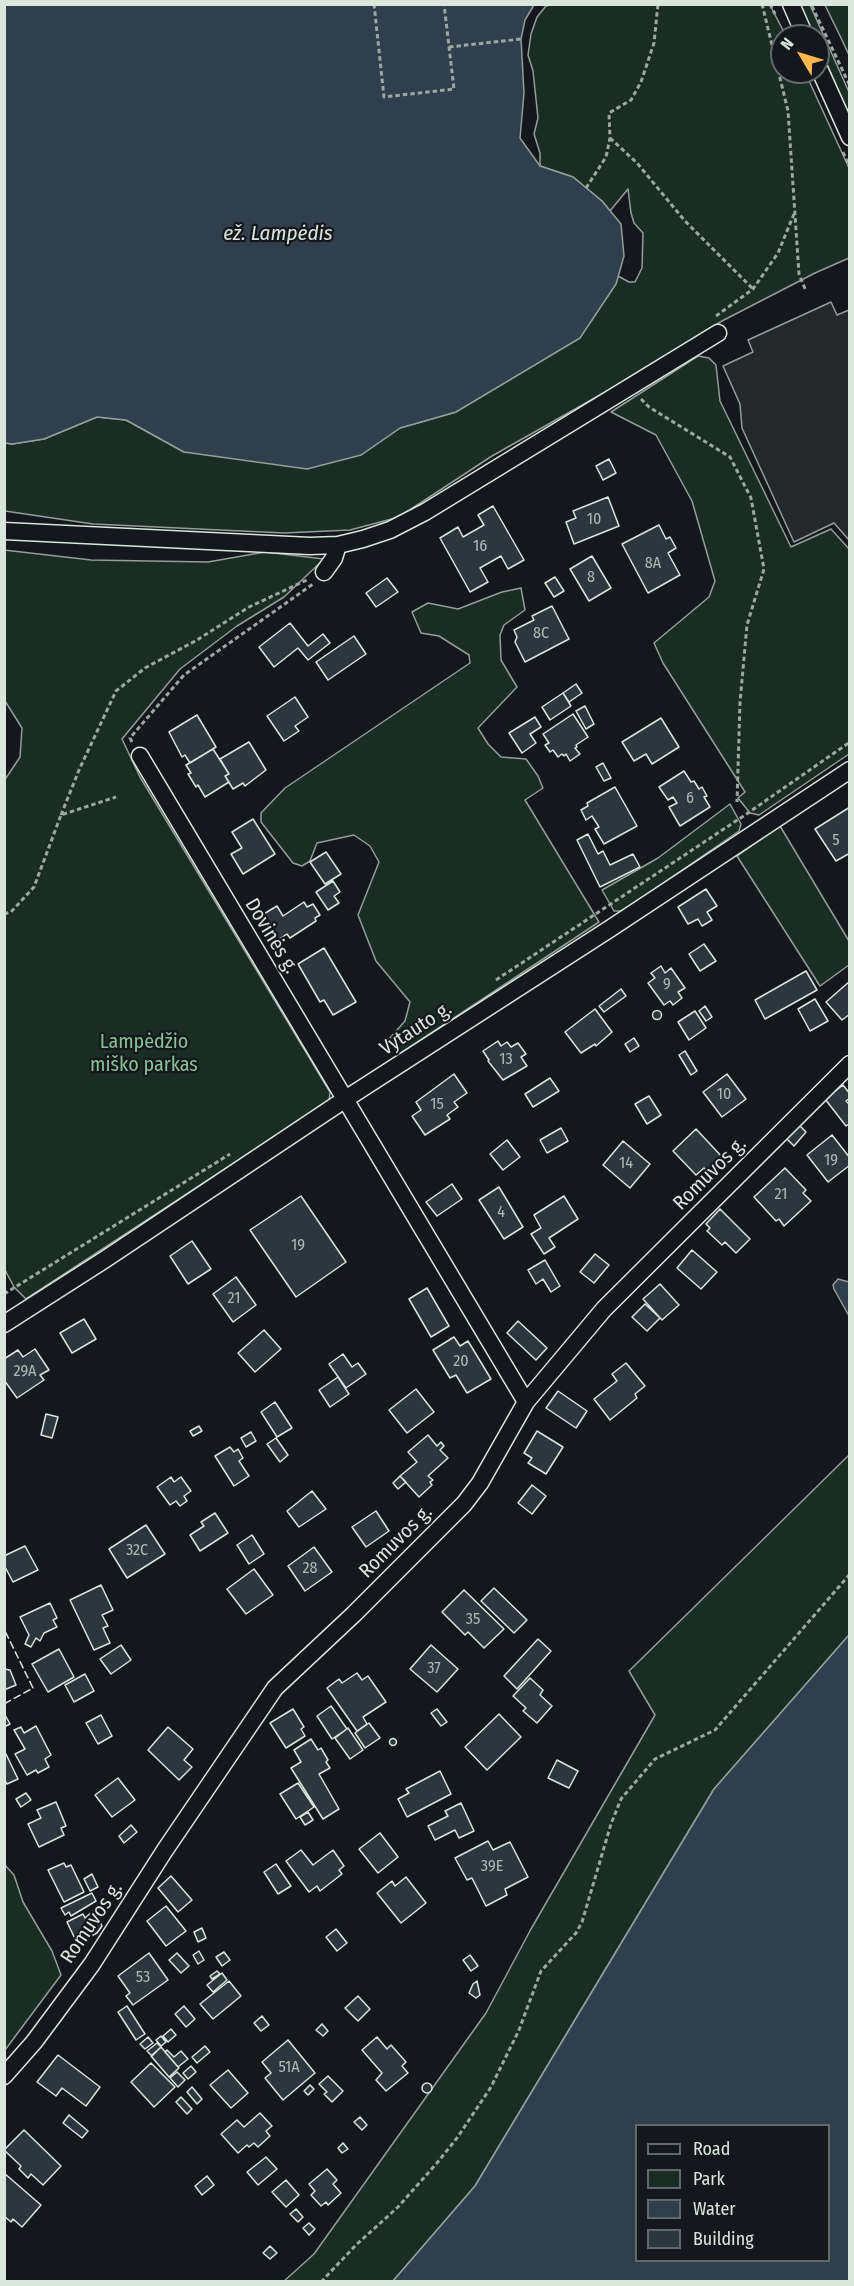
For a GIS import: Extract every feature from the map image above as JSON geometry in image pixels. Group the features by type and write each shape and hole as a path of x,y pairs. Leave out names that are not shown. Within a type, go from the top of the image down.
{"street":[{"path":"791,4 800,24"},
{"path":"826,84 849,137"},
{"path":"4,531 310,546 338,545 363,539 390,530 425,512 718,333"},
{"path":"324,572 334,558 338,545"},
{"name":"Dovinės g.","path":"140,756 526,1402"},
{"name":"Vytauto g.","path":"4,1324 849,770"},
{"name":"Romuvos g.","path":"4,2076 34,2042 92,1964 165,1850 275,1688 354,1614 464,1504 480,1483 526,1402 604,1309 849,1064"}],"path":[{"path":"374,4 384,97 453,89 444,4"},
{"path":"586,188 606,157 610,138 609,113 631,100 641,82 654,43 657,4"},
{"path":"762,4 788,111 799,274 806,291"},
{"path":"812,4 849,86"},
{"path":"449,47 521,39"},
{"path":"610,138 637,163 685,221 753,290"},
{"path":"716,316 753,290 778,253 795,212"},
{"path":"628,388 649,407 730,457 751,498 764,569 747,625 740,702 737,802"},
{"path":"140,756 129,738 184,675 309,588 324,572"},
{"path":"4,914 12,912 34,887 79,770 117,691 145,668 197,640 249,607 324,572"},
{"path":"492,982 745,815 849,742"},
{"path":"61,814 116,797"},
{"path":"4,1294 238,1149"},
{"path":"321,2282 356,2245 381,2224 437,2163 457,2138 491,2087 519,2030 540,1971 576,1933 582,1922 611,1824 621,1800 655,1759 715,1730 849,1574"}],"green space":[{"path":"770,5 780,24 770,24 770,84 810,84 849,168 849,258 722,321 607,391 492,456 399,517 350,530 284,533 93,524 5,511 4,443 44,439 97,417 126,420 184,452 361,455 400,428 456,412 616,284 618,276 629,282 635,282 642,268 643,233 634,223 628,189 610,211 602,201 573,177 540,166 540,153 534,134 538,118 533,71 528,55 531,34 537,17 546,6"},
{"path":"800,5 810,5 819,24 809,24"},
{"path":"825,5 849,5 849,55 842,40"},
{"path":"830,50 849,92 849,115 830,71"},
{"path":"698,356 709,358 716,365 720,401 791,547 831,529 849,549 849,754 759,815 750,813 738,798 745,792 663,663 654,643 709,597 715,581 692,501 656,435 611,412"},
{"name":"Lampėdžio miško parkas","path":"4,550 91,560 208,562 265,552 324,559 284,597 237,626 180,669 122,739 140,777 330,1092 329,1101 26,1299 14,1287 4,1268 4,781 20,757 22,728 5,701"},
{"path":"521,588 525,610 504,625 500,635 501,660 517,687 478,728 488,744 501,757 526,759 538,776 543,788 525,800 599,922 398,1055 389,1039 405,1021 410,1002 376,961 358,915 379,862 370,846 354,835 317,843 310,861 302,866 293,863 261,822 261,813 285,788 470,663 469,655 439,636 421,633 412,612 428,603 458,609 502,592"},
{"path":"730,804 741,824 739,831 623,911 614,911 602,890 658,858"},
{"path":"780,826 849,941 849,965 820,986 737,856"},
{"path":"849,1455 849,1635 714,1789 475,2186 393,2281 283,2282 314,2254 486,2013 531,1929 655,1715 629,1671"},
{"path":"4,1864 14,1875 23,1902 52,1951 61,1975 5,2050"}],"shaded area":[{"path":"831,302 837,315 849,310 849,540 834,523 794,542 742,428 740,404 723,366 753,352 748,340"}],"water":[{"name":"ež. Lampėdis","path":"4,5 534,5 525,20 521,39 524,93 520,138 540,166 573,177 602,201 621,224 624,256 616,284 580,338 456,412 400,428 361,455 307,469 184,452 126,420 97,417 44,439 5,443"},
{"path":"838,1279 849,1282 849,1316 834,1289 833,1285"},
{"path":"849,1635 849,2281 393,2281 475,2186 714,1789"}],"building":[{"path":"609,459 616,473 603,480 596,466"},
{"path":"608,497 619,526 574,544 566,522 576,518 573,511"},
{"path":"493,506 524,560 508,569 501,556 480,568 488,582 470,592 440,538 458,527 463,537 484,525 478,515"},
{"path":"659,525 666,539 670,537 676,548 668,553 680,575 648,593 622,544"},
{"path":"592,556 611,588 589,601 570,569"},
{"path":"555,577 564,591 554,597 545,583"},
{"path":"387,578 398,592 376,607 366,593"},
{"path":"552,606 569,639 525,662 515,642 517,637 514,630 534,620 532,616"},
{"path":"290,623 308,646 323,634 330,643 308,660 298,648 274,667 259,647"},
{"path":"354,636 366,654 328,680 316,662"},
{"path":"576,684 582,693 569,702 563,693"},
{"path":"563,693 571,706 550,720 542,707"},
{"path":"295,697 308,717 295,726 299,731 284,741 267,716"},
{"path":"585,706 594,724 586,729 576,711"},
{"path":"573,714 588,737 576,745 575,748 580,754 570,761 566,754 558,757 553,750 550,752 545,745 549,743 543,734"},
{"path":"197,715 216,747 190,763 185,755 182,757 169,732"},
{"path":"535,717 541,727 530,734 536,743 522,753 509,733"},
{"path":"661,718 679,747 652,764 646,754 634,761 622,742"},
{"path":"249,742 266,770 245,786 243,783 233,789 225,776 229,774 220,759"},
{"path":"213,749 229,774 225,776 229,782 205,797 188,774 191,773 186,765"},
{"path":"603,763 611,778 604,781 596,767"},
{"path":"684,771 691,782 694,781 699,789 702,787 707,796 704,797 710,807 680,826 669,807 677,803 673,797 668,800 659,787"},
{"path":"615,787 637,826 604,844 595,829 599,827 592,816 586,820 581,810 588,806 587,803"},
{"path":"850,807 850,853 836,861 815,829"},
{"path":"253,819 275,854 243,874 231,854 242,848 232,832"},
{"path":"588,834 598,854 603,851 610,865 633,854 640,867 600,887 577,840"},
{"path":"326,852 341,874 325,884 310,862"},
{"path":"333,881 340,892 334,896 339,903 328,910 316,892"},
{"path":"706,889 717,906 707,912 712,920 702,926 698,919 688,924 678,907"},
{"path":"304,902 307,907 313,904 320,915 315,918 316,921 290,938 287,934 278,940 262,915 277,906 283,916"},
{"path":"704,944 716,961 700,971 689,954"},
{"path":"324,948 356,1002 333,1015 324,1000 320,1002 298,964"},
{"path":"661,966 665,973 671,968 685,988 678,992 682,998 673,1005 670,1001 664,1005 648,983 655,978 651,973"},
{"path":"806,971 817,990 765,1019 755,1000"},
{"path":"850,981 850,1014 842,1020 826,1002"},
{"path":"621,989 626,996 604,1012 599,1006"},
{"path":"815,999 828,1021 810,1031 798,1009"},
{"path":"705,1006 712,1017 706,1021 699,1011"},
{"path":"595,1009 612,1032 596,1046 595,1044 581,1053 565,1032"},
{"path":"657,1011 661,1015 657,1019 653,1015"},
{"path":"695,1011 706,1028 689,1040 678,1022"},
{"path":"634,1038 639,1046 630,1052 625,1044"},
{"path":"498,1041 501,1046 507,1042 511,1047 518,1043 526,1054 521,1057 527,1066 503,1080 483,1051"},
{"path":"685,1051 697,1071 691,1075 679,1055"},
{"path":"454,1074 467,1093 454,1102 458,1107 447,1115 450,1119 425,1135 412,1116 421,1110 416,1102"},
{"path":"727,1074 746,1099 722,1117 703,1092"},
{"path":"550,1078 559,1091 533,1107 525,1094"},
{"path":"843,1085 850,1094 850,1098 846,1101 850,1105 850,1123 846,1126 825,1099"},
{"path":"649,1096 661,1115 647,1124 635,1104"},
{"path":"799,1125 806,1132 794,1146 786,1138"},
{"path":"561,1128 568,1141 547,1153 540,1140"},
{"path":"696,1129 724,1159 709,1173 704,1168 696,1175 673,1151"},
{"path":"832,1135 850,1158 850,1165 828,1182 807,1155"},
{"path":"507,1140 520,1157 503,1170 490,1154"},
{"path":"623,1141 650,1164 630,1188 603,1165"},
{"path":"785,1168 806,1190 803,1193 811,1201 784,1226 779,1219 776,1221 754,1197"},
{"path":"452,1184 462,1199 437,1216 426,1202"},
{"path":"499,1187 523,1227 504,1239 479,1200"},
{"path":"301,1196 346,1262 296,1297 250,1230"},
{"path":"564,1196 578,1219 549,1238 555,1247 544,1254 531,1234 541,1228 534,1215"},
{"path":"720,1209 750,1239 736,1253 725,1242 722,1245 707,1231 710,1228 706,1224"},
{"path":"192,1241 211,1269 188,1284 170,1256"},
{"path":"692,1250 717,1272 701,1289 677,1268"},
{"path":"595,1254 609,1265 594,1283 580,1272"},
{"path":"545,1260 560,1286 551,1292 543,1279 536,1284 528,1270"},
{"path":"236,1277 256,1305 233,1322 213,1294"},
{"path":"660,1284 679,1305 662,1320 643,1299"},
{"path":"427,1288 449,1326 431,1337 409,1299"},
{"path":"645,1304 660,1318 647,1331 632,1317"},
{"path":"84,1319 96,1339 72,1353 60,1333"},
{"path":"518,1321 547,1348 536,1360 507,1333"},
{"path":"264,1330 281,1349 255,1372 238,1353"},
{"path":"454,1337 460,1346 468,1341 491,1379 467,1393 456,1375 450,1378 433,1350"},
{"path":"35,1349 49,1370 40,1375 44,1380 17,1398 4,1380 4,1359 18,1350 23,1357"},
{"path":"343,1354 352,1367 358,1363 366,1374 346,1388 329,1364"},
{"path":"626,1363 645,1386 635,1394 637,1398 610,1420 594,1399 617,1381 612,1374"},
{"path":"338,1377 349,1394 330,1407 319,1390"},
{"path":"416,1389 434,1412 407,1433 389,1410"},
{"path":"558,1391 587,1411 576,1428 546,1408"},
{"path":"275,1402 292,1428 277,1437 261,1412"},
{"path":"46,1414 58,1417 52,1438 41,1435"},
{"path":"199,1426 202,1431 193,1436 190,1431"},
{"path":"537,1431 563,1447 546,1474 528,1463 532,1458 524,1453"},
{"path":"251,1432 256,1441 246,1447 241,1438"},
{"path":"428,1435 437,1446 441,1442 444,1446 440,1450 448,1458 428,1476 433,1480 430,1482 432,1485 419,1497 400,1476 417,1462 408,1452"},
{"path":"276,1438 288,1455 280,1462 267,1444"},
{"path":"230,1447 234,1452 238,1449 243,1458 239,1461 249,1476 234,1486 215,1456"},
{"path":"400,1476 406,1482 398,1489 393,1483"},
{"path":"171,1477 174,1482 181,1477 191,1491 184,1496 187,1501 180,1506 176,1501 170,1505 157,1487"},
{"path":"532,1485 546,1496 532,1514 518,1503"},
{"path":"312,1491 326,1509 299,1527 287,1511"},
{"path":"376,1511 389,1531 366,1547 352,1527"},
{"path":"215,1513 228,1533 200,1551 190,1535 204,1526 201,1522"},
{"path":"146,1525 165,1554 127,1578 109,1549"},
{"path":"252,1535 264,1554 249,1564 237,1545"},
{"path":"25,1546 38,1570 13,1582 4,1565 4,1556"},
{"path":"314,1547 332,1572 305,1591 288,1566"},
{"path":"254,1569 273,1595 246,1614 227,1589"},
{"path":"101,1585 113,1610 102,1615 108,1626 103,1628 110,1643 94,1650 70,1600"},
{"path":"494,1588 527,1620 514,1633 481,1601"},
{"path":"464,1590 504,1629 484,1648 468,1632 465,1635 442,1612"},
{"path":"50,1603 57,1618 53,1620 57,1627 44,1633 40,1641 36,1638 31,1647 25,1644 29,1635 20,1617"},
{"path":"538,1639 551,1651 517,1689 504,1676"},
{"path":"121,1645 131,1660 111,1674 100,1659"},
{"path":"431,1645 458,1669 437,1692 410,1669"},
{"path":"59,1649 74,1677 48,1692 32,1664"},
{"path":"4,1669 10,1670 16,1685 4,1690"},
{"path":"357,1673 362,1680 368,1676 386,1702 363,1717 367,1724 357,1731 327,1688 339,1679 342,1683"},
{"path":"85,1674 94,1691 74,1702 65,1685"},
{"path":"530,1678 543,1690 540,1695 552,1706 537,1723 523,1711 526,1708 513,1696"},
{"path":"331,1706 347,1729 332,1739 317,1716"},
{"path":"293,1709 304,1727 301,1729 305,1736 286,1748 270,1723"},
{"path":"437,1709 447,1722 441,1726 431,1713"},
{"path":"499,1714 521,1737 487,1770 465,1747"},
{"path":"101,1715 112,1736 98,1744 86,1723"},
{"path":"4,1716 10,1724 4,1727"},
{"path":"369,1723 380,1738 365,1748 355,1733"},
{"path":"36,1726 51,1755 45,1759 49,1767 38,1773 36,1770 27,1775 15,1754 25,1749 14,1730 21,1727 24,1733"},
{"path":"168,1727 193,1749 184,1760 192,1767 179,1780 148,1750"},
{"path":"348,1728 363,1750 350,1759 335,1738"},
{"path":"393,1738 397,1742 393,1746 389,1742"},
{"path":"311,1739 318,1750 321,1748 328,1760 326,1762 330,1768 319,1774 339,1809 323,1819 291,1768 301,1762 294,1750"},
{"path":"4,1750 18,1779 7,1784 4,1779"},
{"path":"557,1760 578,1771 569,1788 548,1778"},
{"path":"440,1771 451,1794 407,1817 398,1799 409,1793 406,1789"},
{"path":"118,1778 135,1800 112,1817 95,1795"},
{"path":"298,1783 314,1807 296,1819 280,1794"},
{"path":"26,1793 31,1800 21,1807 16,1799"},
{"path":"56,1802 66,1826 61,1828 64,1835 39,1847 28,1824 41,1818 37,1810"},
{"path":"461,1803 474,1831 459,1838 455,1830 435,1840 428,1826 448,1816 445,1811"},
{"path":"308,1812 313,1820 305,1825 300,1817"},
{"path":"131,1825 137,1832 124,1843 119,1836"},
{"path":"380,1833 398,1857 378,1873 359,1849"},
{"path":"488,1841 493,1850 510,1842 528,1877 505,1889 507,1895 486,1906 472,1878 467,1880 455,1858"},
{"path":"301,1850 313,1865 333,1850 344,1866 339,1870 342,1874 320,1891 317,1886 309,1892 286,1861"},
{"path":"64,1863 66,1867 71,1865 84,1892 64,1902 48,1870"},
{"path":"276,1864 291,1886 278,1894 264,1872"},
{"path":"92,1874 98,1887 90,1891 84,1879"},
{"path":"171,1876 192,1900 178,1912 158,1888"},
{"path":"406,1877 426,1903 401,1923 377,1893 392,1881 395,1886"},
{"path":"92,1893 96,1901 71,1916 69,1912 65,1915 61,1908"},
{"path":"166,1906 186,1931 166,1946 147,1921"},
{"path":"94,1910 102,1926 97,1933 77,1943 67,1922 83,1914 85,1918"},
{"path":"202,1928 206,1938 198,1942 194,1932"},
{"path":"336,1929 347,1943 337,1951 326,1937"},
{"path":"199,1951 204,1960 198,1964 193,1955"},
{"path":"224,1952 230,1960 222,1966 216,1957"},
{"path":"149,1953 168,1980 133,2005 126,1996 130,1993 118,1976"},
{"path":"177,1953 189,1966 181,1973 169,1960"},
{"path":"470,1955 478,1966 471,1971 463,1960"},
{"path":"217,1971 220,1974 212,1979 210,1976"},
{"path":"222,1973 227,1980 213,1992 207,1985"},
{"path":"229,1981 241,1996 213,2019 200,2004"},
{"path":"477,1981 480,1995 476,1998 469,1993"},
{"path":"358,1996 370,2009 358,2021 345,2008"},
{"path":"127,2006 145,2034 136,2040 118,2012"},
{"path":"184,2006 195,2019 186,2027 175,2014"},
{"path":"262,2016 269,2025 261,2031 254,2023"},
{"path":"322,2024 328,2031 323,2036 316,2030"},
{"path":"171,2029 176,2035 168,2042 163,2036"},
{"path":"161,2036 166,2042 161,2046 156,2040"},
{"path":"148,2037 153,2043 145,2049 140,2044"},
{"path":"377,2037 387,2049 391,2045 406,2062 402,2066 408,2073 386,2091 376,2080 382,2073 362,2050"},
{"path":"288,2040 315,2073 283,2100 265,2078 271,2073 262,2062"},
{"path":"157,2043 161,2047 152,2056 147,2051"},
{"path":"205,2046 210,2052 197,2063 192,2057"},
{"path":"161,2047 179,2068 169,2077 151,2056"},
{"path":"167,2050 174,2057 181,2051 188,2059 178,2067 165,2052"},
{"path":"58,2055 100,2087 86,2106 62,2088 56,2096 37,2082"},
{"path":"151,2063 175,2087 154,2107 131,2082"},
{"path":"191,2066 196,2072 188,2079 183,2073"},
{"path":"228,2070 248,2093 231,2108 210,2085"},
{"path":"177,2072 185,2080 178,2087 170,2078"},
{"path":"328,2076 343,2091 332,2102 324,2094 327,2092 319,2084"},
{"path":"427,2083 432,2088 427,2093 422,2088"},
{"path":"310,2085 314,2089 308,2095 304,2091"},
{"path":"192,2087 202,2099 197,2104 187,2092"},
{"path":"181,2097 192,2109 187,2114 176,2102"},
{"path":"260,2113 272,2126 266,2131 270,2136 258,2147 254,2143 249,2147 247,2145 238,2153 221,2134 237,2120 244,2127"},
{"path":"69,2115 88,2131 82,2138 63,2123"},
{"path":"360,2117 367,2125 362,2130 354,2122"},
{"path":"24,2130 61,2166 43,2185 31,2174 28,2178 19,2169 21,2166 4,2150"},
{"path":"343,2143 348,2149 342,2153 338,2148"},
{"path":"266,2157 277,2169 258,2185 247,2172"},
{"path":"327,2169 337,2180 333,2184 341,2193 328,2205 326,2202 321,2206 311,2195 315,2191 309,2184"},
{"path":"4,2173 41,2205 22,2227 13,2219 11,2222 4,2216"},
{"path":"207,2176 214,2185 202,2195 195,2186"},
{"path":"286,2180 299,2195 286,2207 272,2192"},
{"path":"296,2209 303,2217 298,2222 290,2214"},
{"path":"309,2223 315,2229 309,2235 303,2228"},
{"path":"270,2246 277,2253 270,2259 263,2253"}],"fence":[{"path":"4,1704 33,1688 5,1631"}]}
